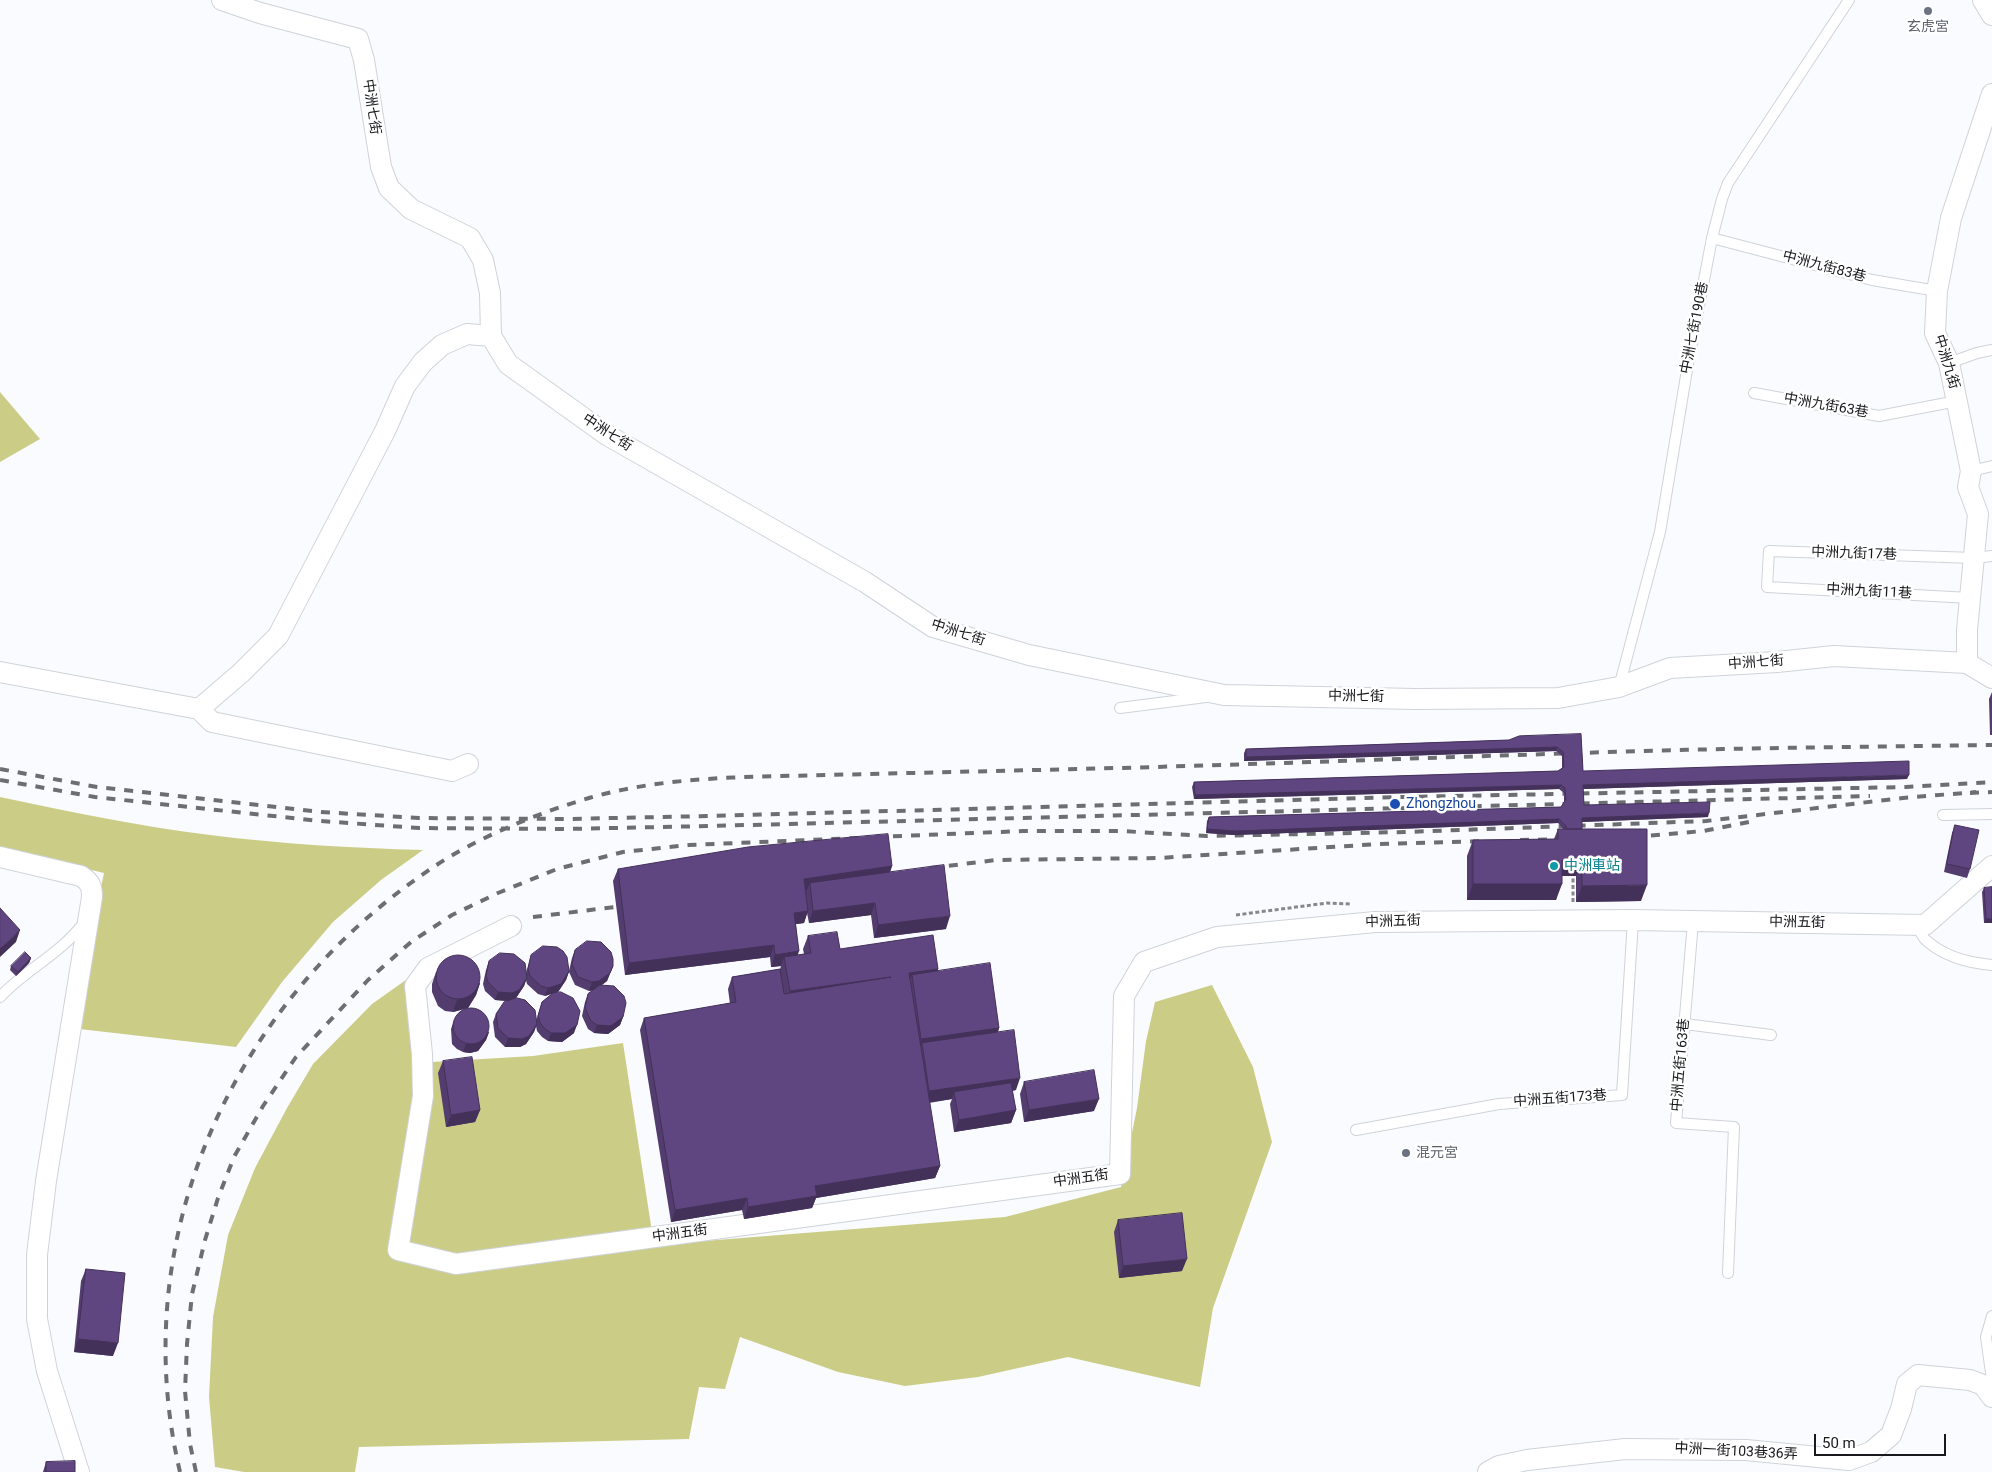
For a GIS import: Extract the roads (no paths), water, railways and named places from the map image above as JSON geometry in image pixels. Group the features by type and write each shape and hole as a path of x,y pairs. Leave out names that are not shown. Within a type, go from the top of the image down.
{"street":[{"name":"中洲七街","path":"222,0 260,13 358,40 364,60 381,167 389,188 411,209 470,238 483,260 490,293 491,336 508,364 607,435 728,506 865,582 933,627 1029,655 1224,694 1415,698 1558,698 1619,687 1670,668 1777,662 1834,656 1967,663 1992,678"},
{"path":"1983,0 1992,15"},
{"name":"中洲九街","path":"1967,663 1970,598 1983,557 1978,514 1968,487 1971,471 1957,401 1949,363 1936,333 1937,291 1951,218 1992,94"},
{"path":"199,709 241,673 278,636 385,431 405,386 423,362 442,345 467,334 491,336"},
{"path":"0,672 199,709 212,722 452,771 468,764"},
{"path":"0,857 81,876 88,880 92,887 92,897 46,1180 37,1255 37,1319 45,1362 79,1472"},
{"name":"中洲五街","path":"511,926 428,968 416,986 422,1054 423,1096 398,1250 456,1264 1120,1174 1124,996 1144,962 1217,937 1376,922 1633,920 1925,925 1992,866"},
{"name":"中洲一街103巷36弄","path":"1488,1472 1500,1466 1527,1460 1625,1448 1746,1450 1849,1460 1871,1452 1891,1435 1901,1410 1907,1384 1918,1375 1970,1380 1982,1385 1992,1397"}],"lane":[{"name":"中洲七街190巷","path":"1619,687 1660,532 1688,364 1712,238 1722,199 1728,183 1849,0"},
{"name":"中洲九街83巷","path":"1712,238 1872,280 1937,291"},
{"path":"1949,363 1992,350"},
{"name":"中洲九街63巷","path":"1754,393 1880,416 1957,401"},
{"path":"1971,471 1992,466"},
{"name":"中洲九街17巷","path":"1767,587 1769,551 1983,557"},
{"name":"中洲九街11巷","path":"1767,587 1970,598"},
{"path":"1120,708 1224,694"},
{"path":"1943,815 1992,814"},
{"path":"0,997 7,989 58,951 75,935 88,918"},
{"name":"中洲五街173巷","path":"1356,1130 1499,1104 1622,1094 1633,920"},
{"name":"中洲五街163巷","path":"1693,922 1676,1123 1734,1127 1728,1273"},
{"path":"1917,925 1925,941 1950,955 1972,964 1992,965"},
{"path":"1685,1024 1771,1035"},
{"path":"1992,1316 1986,1337 1992,1380"}],"railway":[{"path":"180,1472 167,1384 168,1297 183,1212 211,1131 251,1055 302,985 362,922 432,868 449,857 508,827 569,804 618,791 647,785 737,777 1141,767 1684,750 1992,745"},
{"path":"0,769 97,787 321,812 419,818 567,819 1405,797 1906,787 1992,782"},
{"path":"0,780 95,797 320,821 419,828 565,829 710,826 1870,796"},
{"path":"875,837 1023,831 1121,831 1206,836 1406,832 1706,821 1903,798 1976,792"},
{"path":"1970,793 1992,792"},
{"path":"1633,837 1703,831 1749,822"},
{"path":"196,1472 190,1444 185,1391 187,1344 192,1294 205,1240 218,1198 234,1157 263,1106 296,1057 368,980 411,942 452,915 498,893 557,869 623,852 689,845 858,838"},
{"path":"1520,840 1568,839"},
{"path":"931,868 996,860 1159,858 1379,844 1485,841"},
{"path":"533,917 631,905"}],"place":[{"name":"玄虎宮","path":"1928,11"},
{"name":"Zhongzhou","path":"1395,804"},
{"name":"中洲車站","path":"1554,866"},
{"name":"混元宮","path":"1406,1153"}]}
